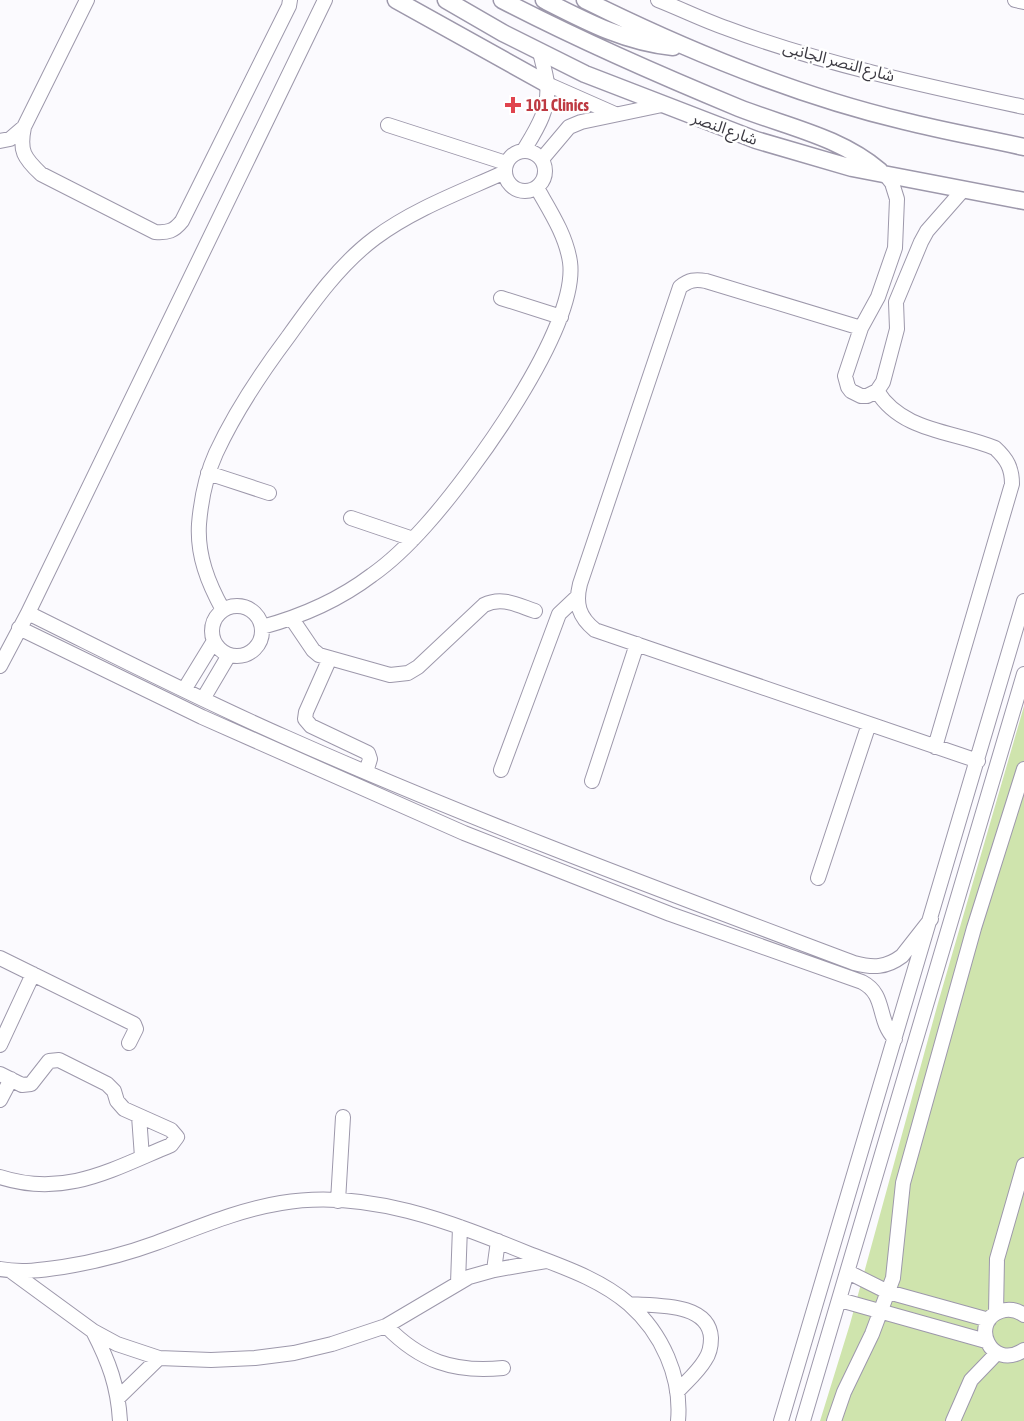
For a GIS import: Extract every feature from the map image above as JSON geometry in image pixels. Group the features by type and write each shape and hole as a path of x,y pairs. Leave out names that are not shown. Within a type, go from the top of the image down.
{"main road":[{"path":"396,0 547,84"},
{"name":"شارع النصر","path":"446,0 585,74 662,105 788,150 885,174 1024,201"},
{"path":"502,0 679,83 843,146 885,174"},
{"path":"544,0 586,23 624,38 656,45 689,48"},
{"path":"585,0 689,48 795,88 903,121 1024,147"}],"street":[{"path":"87,0 24,127 21,144 27,162 41,174 155,232 166,233 176,229 182,221 290,0"},
{"path":"0,666 325,0"},
{"name":"شارع النصر الجانبى","path":"658,0 726,28 789,49 960,93 1024,106"},
{"path":"1015,0 1024,2"},
{"path":"524,150 542,118 547,100 547,84 540,52"},
{"path":"547,84 615,114"},
{"path":"542,159 569,127 581,122 662,105"},
{"path":"388,125 506,167"},
{"path":"0,141 10,139 24,127"},
{"path":"223,610 204,569 200,548 200,517 208,474 226,432 275,355 301,318 351,259 374,239 400,222 506,167 516,152 524,150 534,152 542,159 546,169 544,180 537,188 527,191 516,189 508,182 506,167"},
{"path":"885,174 892,183 897,199 896,241 894,254 876,303 861,328 846,371 845,382 851,391 861,396 877,391 883,382 897,329 896,302 918,248 927,231 963,190"},
{"path":"262,627 292,619 348,592 374,574 413,538 447,500 492,438 535,370 551,342 561,317 570,279 570,262 555,221 537,188"},
{"path":"896,241 918,248"},
{"path":"861,328 706,281 697,279 687,281 680,287 577,597 578,610 585,622 595,630 978,761"},
{"path":"501,298 561,317"},
{"path":"876,303 895,310"},
{"path":"877,391 892,411 908,421 995,448 1009,464 1012,474 1012,484 935,747"},
{"path":"208,474 269,493"},
{"path":"351,518 413,538"},
{"path":"501,770 559,614 577,597"},
{"path":"292,619 313,650 319,655 390,675 400,675 418,666 484,605 501,599 535,611"},
{"path":"781,1421 1024,601"},
{"path":"235,606 248,608 257,616 262,627 260,642 251,653 244,656 222,652 214,641 212,627 218,614 235,606"},
{"path":"27,613 203,699 368,773 577,859 871,968 889,964 902,956 931,919"},
{"path":"20,628 201,717 464,833 659,909 862,982 872,988 878,998 884,1023 895,1039"},
{"path":"184,690 214,641"},
{"path":"592,781 637,644"},
{"path":"203,699 229,655"},
{"path":"330,658 305,719 311,726 368,753 370,759 365,789"},
{"path":"803,1421 1024,674"},
{"path":"819,878 869,724"},
{"path":"834,1421 844,1392 864,1353 888,1292 896,1263 898,1216 903,1183 974,928 1024,769"},
{"path":"0,958 134,1024 136,1029 129,1043"},
{"path":"0,1045 33,974"},
{"path":"0,1100 6,1077 22,1084 31,1084 35,1082 49,1061 58,1060 107,1084 114,1091 119,1105 171,1130 177,1137 174,1144 96,1177 59,1185 21,1182 0,1177"},
{"path":"139,1116 142,1157"},
{"path":"339,1201 343,1117"},
{"path":"1024,1165 997,1259 992,1316 986,1326 986,1341 997,1353 1011,1356 1024,1350"},
{"path":"6,1270 54,1268 118,1255 225,1218 281,1203 319,1199 369,1202 460,1227 587,1277 609,1289 629,1304 659,1340 672,1369 677,1392 678,1421"},
{"path":"458,1283 460,1227"},
{"path":"494,1270 498,1241"},
{"path":"6,1270 93,1331 117,1344 159,1358 211,1360 294,1353 332,1344 386,1326 458,1283 494,1270 547,1261"},
{"path":"848,1272 888,1292 992,1316 1011,1309 1024,1315"},
{"path":"840,1300 986,1341"},
{"path":"629,1304 691,1310 703,1319 710,1332 711,1347 705,1360 677,1392"},
{"path":"386,1326 410,1347 438,1362 459,1368 481,1370 503,1368"},
{"path":"93,1331 105,1355 119,1397 120,1421"},
{"path":"953,1421 971,1380 997,1353"},
{"path":"119,1397 159,1358"}],"green space":[{"path":"1024,706 1024,1421 820,1421 850,1324 938,1003"}],"place":[{"name":"101 Clinics","path":"513,105"}]}
